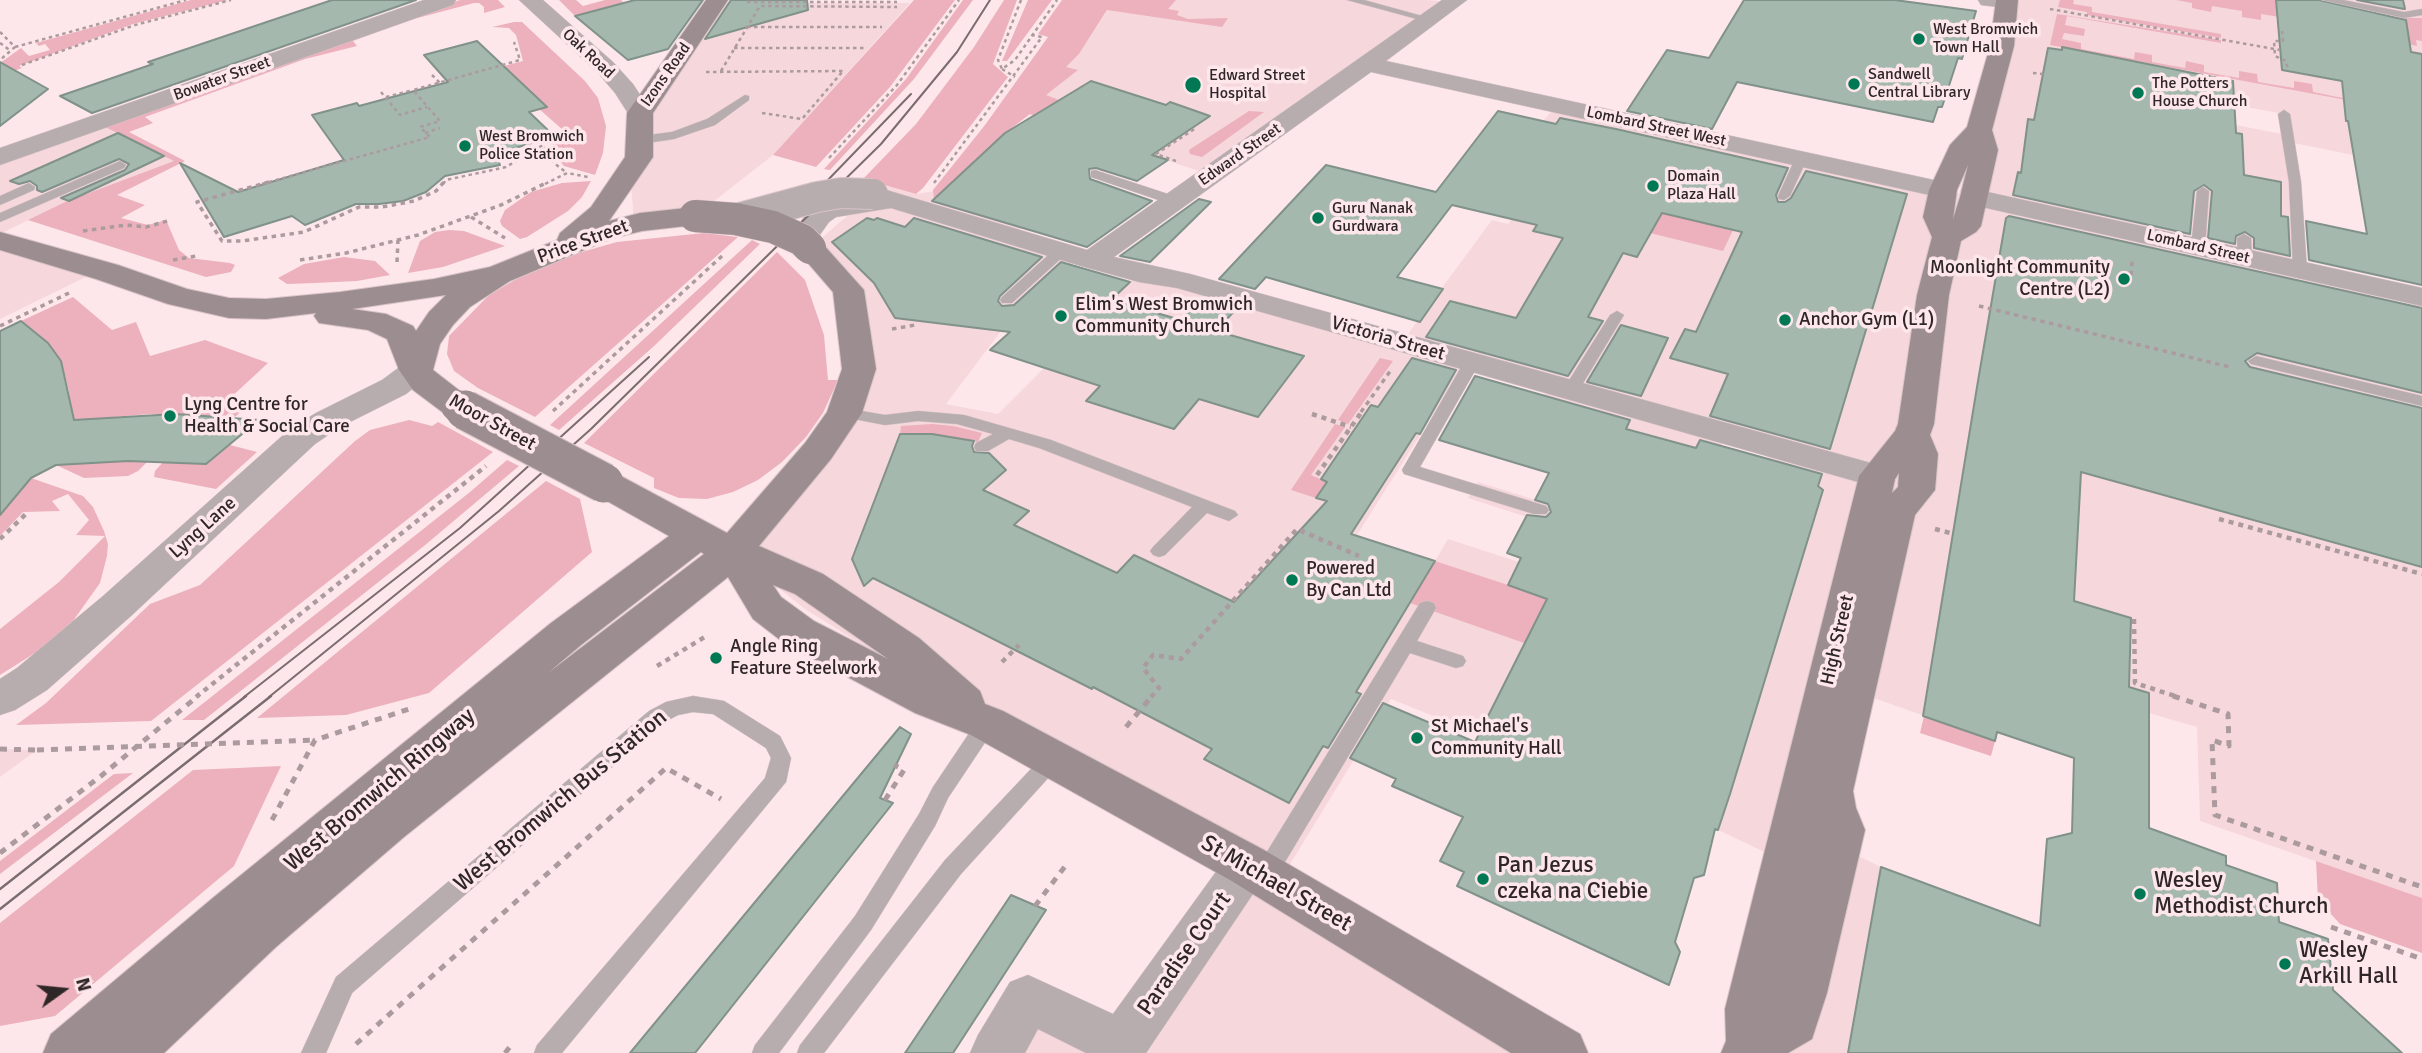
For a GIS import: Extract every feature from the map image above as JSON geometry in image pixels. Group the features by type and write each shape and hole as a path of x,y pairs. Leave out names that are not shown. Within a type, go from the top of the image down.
{"street":[{"name":"Bowater Street","path":"0,157 445,0"},
{"name":"Oak Road","path":"530,0 605,67 625,89 640,113"},
{"name":"Edward Street","path":"1091,260 1456,0"},
{"name":"Izons Road","path":"695,216 672,205 655,191 640,149 640,113 727,1"},
{"path":"1947,237 1966,226 1974,197 1984,150 1979,130 2002,46 2001,1"},
{"name":"Lombard Street West","path":"1368,64 1697,131 1801,159 1943,190"},
{"path":"1751,1049 1793,1021 1801,993 1841,830 1832,808 1830,791 1897,512 1916,490 1920,454 1912,435 1933,295 1947,237 1938,218 1943,190 1964,145 1979,130"},
{"path":"561,247 601,213 640,149"},
{"name":"Victoria Street","path":"736,219 841,193 899,205 1139,273 1180,280 1877,476"},
{"name":"Lombard Street","path":"1974,197 2198,247 2245,248 2300,270 2422,297"},
{"name":"Victoria Street","path":"806,244 819,216 835,208 867,199"},
{"name":"Price Street","path":"415,370 424,344 440,319 459,300 499,274 561,247 640,222 695,216 736,219 773,227 806,244 848,290 859,369 844,413 818,451 715,543"},
{"name":"Moor Street","path":"0,241 210,305 266,309 293,315 357,317 390,326 401,333 415,370 425,383 457,406 715,543"},
{"name":"Moor Street","path":"266,309 392,295 499,274"},
{"name":"Lyng Lane","path":"0,699 32,678 117,606 303,436 328,420 394,387 415,370"},
{"name":"High Street","path":"1751,1049 1752,1009 1808,758 1877,476 1912,435"},
{"name":"St Michael Street","path":"715,543 767,608 799,632 930,701 987,723 1256,870 1561,1053"},
{"name":"West Bromwich Ringway","path":"70,1053 232,913 566,634 715,543"},
{"name":"West Bromwich Ringway","path":"125,1053 258,931 715,543"},
{"name":"Paradise Court","path":"996,1053 1028,999 1122,1044 1256,870"}],"lane":[{"path":"1352,0 1429,19"},
{"path":"2327,0 2404,15 2422,12"},
{"path":"640,149 711,122 744,97"},
{"path":"2284,114 2297,209 2300,270"},
{"path":"1784,196 1801,159"},
{"path":"0,218 78,181 120,165"},
{"path":"1095,174 1175,201"},
{"path":"0,203 29,187"},
{"path":"2198,247 2203,191"},
{"path":"0,203 17,211"},
{"path":"2282,206 2297,209"},
{"path":"1007,300 1061,251"},
{"path":"1571,390 1616,315"},
{"path":"2256,361 2422,401"},
{"path":"1472,362 1410,470 1540,510"},
{"path":"844,413 885,420 918,416 958,419 1045,444 1229,515"},
{"path":"982,447 1008,433"},
{"path":"1158,551 1204,506"},
{"path":"1256,870 1427,608"},
{"path":"1405,644 1456,661"},
{"name":"West Bromwich Bus Station","path":"313,1053 344,985 645,726 673,708 693,704 717,707 773,742 781,758 775,782 546,1053"},
{"path":"764,1053 863,923 927,820 940,793 987,723"},
{"path":"809,1053 953,867 1053,759"}],"path":[{"path":"0,60 15,47 187,0"},
{"path":"22,65 135,25 231,0"},
{"path":"1015,77 1002,69 998,60 1021,0"},
{"path":"1002,69 1015,60 1057,0"},
{"path":"727,1 897,2"},
{"path":"721,71 760,6 897,7"},
{"path":"2050,9 2280,50"},
{"path":"747,27 882,27"},
{"path":"2282,31 2283,41 2274,41 2275,56 2286,61 2288,70"},
{"path":"0,32 15,47"},
{"path":"930,188 1015,77 1042,37 1032,35"},
{"path":"386,97 520,60 514,42"},
{"path":"0,43 11,51"},
{"path":"734,48 865,48"},
{"path":"757,113 802,118 844,71"},
{"path":"2033,72 2043,74"},
{"path":"432,75 440,83"},
{"path":"413,90 440,121 420,127 430,137 197,202 222,241 249,241 304,232 359,207 382,207 414,201 436,191 446,180 506,167 543,145 554,163 567,173 591,177"},
{"path":"381,92 400,114 427,107"},
{"path":"425,132 440,128"},
{"path":"1182,163 1156,154 1196,128"},
{"path":"300,260 382,245 471,217 567,173"},
{"path":"471,217 513,243"},
{"path":"72,234 126,225 146,227 171,220"},
{"path":"1,325 79,288"},
{"path":"1979,306 2238,369"},
{"path":"884,330 915,325"},
{"path":"1317,475 1395,364"},
{"path":"1312,414 1351,426"},
{"path":"0,539 26,513"},
{"path":"2218,519 2422,575"},
{"path":"1934,528 1954,534"},
{"path":"1126,727 1158,688 1143,667 1153,655 1181,659 1297,529 1359,556"},
{"path":"2134,619 2135,683 2228,714 2229,746 2212,740 2215,815 2422,887"},
{"path":"657,666 708,635"},
{"path":"1002,662 1018,645"},
{"path":"0,749 315,740 418,706"},
{"path":"274,831 272,820 315,740"},
{"path":"885,800 904,770 894,765"},
{"path":"352,1053 356,1043 666,768 726,802"},
{"path":"1035,906 1066,865"},
{"path":"2331,927 2422,959"},
{"path":"505,1053 523,1032"}],"shaded area":[{"path":"191,0 228,0 133,24 19,66 22,68 0,76 0,63 21,48 29,56 50,50 45,44 39,46 36,43"},
{"path":"460,0 498,0 505,7 484,13 484,7 474,3 410,20 353,41 357,46 305,59 145,117 153,123 129,132 185,161 117,195 145,205 121,218 148,225 166,220 179,250 189,258 230,263 235,265 231,272 206,277 28,220 65,202 174,161 105,127"},
{"path":"559,0 576,0 583,6 605,0 621,0 624,3 575,16"},
{"path":"914,0 955,0 890,87 816,167 773,155"},
{"path":"963,0 973,0 914,79 830,170 824,169 906,79"},
{"path":"1004,0 1017,0 993,64 1008,77 923,188 916,194 863,179 916,124 974,47"},
{"path":"1028,0 1052,0 1007,61 1002,61"},
{"path":"1062,0 1176,0 1168,9 1179,11 1177,15 1188,19 1228,18 1222,27 1107,10 1079,54 1066,67 1078,70 1046,95 1059,100 1033,115 1030,114 1000,137 934,199 933,190 985,125 1048,37 1038,34"},
{"name":"Edward Street Hospital","path":"1114,0 1452,2 1211,175 1021,112 1079,54"},
{"path":"1989,0 2422,0 2422,169 2289,142 2300,270 2422,297 2422,898 2200,821 2197,727 2149,713 2149,771 1997,732 1995,741 1854,691 1838,846 1881,867 2196,985 2218,1053 1748,1053 1828,882 1718,830 1391,699 1278,884 1561,1053 996,1053 1028,999 1123,1044 1247,865 987,723 805,609 733,552 818,451 855,326 810,248 883,185 916,194 1091,168 1012,236 1080,257 1001,331 946,404 998,414 1139,273 1402,342 1492,220 1508,224 1538,182 1543,121 1557,105 1959,194 2006,2","holes":["2101,80 2284,114 2287,135 2092,97","1467,361 1550,384 1520,441 1718,455 1726,434 1771,447 1764,468 1555,506 1478,482 1468,498 1629,550 1608,591 1448,539 1435,561 1357,535"]},
{"path":"2060,0 2074,0 2073,4 2092,7 2092,12 2221,34 2221,38 2087,15 2087,12 2058,7"},
{"path":"2176,0 2316,0 2344,8 2403,18 2422,18 2422,41 2416,40 2417,46 2293,19 2261,14 2261,20 2242,17 2242,11 2212,6 2211,12 2192,8 2192,3"},
{"path":"716,3 910,3 773,155 695,216 634,224 631,182 640,113"},
{"path":"2057,14 2221,40 2221,43 2067,16 2065,25 2085,29 2084,36 2064,33 2062,39 2081,43 2081,49 2134,59 2135,52 2152,55 2152,62 2185,68 2186,61 2204,65 2204,72 2239,78 2239,71 2257,74 2258,82 2294,88 2294,81 2312,84 2313,92 2422,114 2050,45"},
{"path":"522,22 585,81 598,98 606,126 603,153 595,175 564,166 557,158 552,151 553,143 563,130 539,109 504,66 523,61 516,35 509,28 492,27"},
{"path":"1249,111 1264,112 1202,157 1190,154 1189,150"},
{"path":"105,127 175,161 65,202 0,234 0,157"},
{"path":"591,181 582,197 568,211 527,237 520,239 502,226 500,221 505,210 531,192 562,183"},
{"path":"1662,213 1733,230 1723,251 1650,233"},
{"path":"464,231 505,246 443,267 408,273 420,241 435,232"},
{"path":"704,233 738,237 535,417 478,388 454,371 447,354 449,336 489,295 525,274 561,258 617,242"},
{"path":"752,240 760,244 653,347 559,430 550,425"},
{"path":"0,241 100,270 0,319"},
{"path":"777,252 805,280 824,335 828,380 838,380 823,413 806,437 782,462 758,480 733,492 707,499 679,498 654,488 654,478 584,443"},
{"path":"344,257 375,261 390,275 357,281 287,284 278,278 304,264"},
{"path":"73,297 112,330 136,322 150,356 205,340 268,363 228,400 250,403 234,418 150,414 76,420 71,417 69,391 61,361 48,343 21,321"},
{"path":"1380,358 1393,361 1348,424 1338,420"},
{"path":"409,420 432,426 438,422 493,452 151,721 16,725 46,703 150,604 200,585 355,441 370,430"},
{"path":"932,424 982,433 978,442 932,434 900,434 901,426"},
{"path":"1335,424 1345,427 1311,475 1327,482 1316,498 1291,490"},
{"path":"230,445 257,452 216,489 154,477 155,471 164,461 206,464"},
{"path":"507,460 519,466 424,546 204,720 182,720 470,492"},
{"path":"148,461 128,476 84,478 56,465"},
{"path":"31,478 83,496 93,507 104,531 108,544 107,556 100,583 73,621 35,653 0,675 0,629 59,582 105,536 76,535 89,520 68,494 52,501 60,511 23,512 0,536 0,512"},
{"path":"546,481 580,499 592,552 429,693 346,715 257,718"},
{"path":"1435,561 1568,606 1527,644 1410,603"},
{"path":"1924,716 1995,741 1991,756 1920,733"},
{"path":"0,749 37,750 0,777"},
{"path":"281,766 234,866 55,1016 0,1026 0,923 193,770"},
{"path":"133,773 0,874 0,861 114,774"},
{"path":"2316,861 2422,898 2422,953 2340,924 2318,900"}],"building":[{"path":"332,0 416,0 92,113 60,96 153,64 148,62"},
{"path":"635,0 703,0 668,49 628,60 575,16"},
{"path":"731,0 807,0 808,10 705,39"},
{"path":"1744,0 1895,0 1976,11 1962,59 1958,58 1942,107 1938,107 1933,122 1737,82 1712,129 1627,111 1667,50 1709,58"},
{"path":"2276,0 2319,0 2406,20 2411,52 2422,54 2422,285 2309,260 2306,221 2367,234 2346,121 2342,81 2282,70"},
{"path":"2357,0 2403,0 2405,9 2404,9"},
{"name":"West Bromwich Police Station","path":"477,41 547,107 529,112 554,136 496,154 500,165 445,176 426,192 403,201 356,204 305,225 292,216 224,237 180,163 238,192 344,160 312,115 357,103 359,106 448,82 424,55"},
{"path":"2062,47 2233,81 2236,133 2242,134 2244,175 2281,182 2281,216 2288,217 2290,256 2254,248 2254,238 2245,232 2236,236 2235,244 2208,238 2212,191 2204,185 2194,191 2190,234 2013,195 2018,172 2021,173 2028,119 2034,120 2048,48 2062,50"},
{"path":"0,62 48,89 0,126"},
{"path":"1091,81 1166,105 1170,102 1210,116 1152,155 1168,160 1137,181 1096,168 1089,169 1090,179 1152,201 1087,247 932,201 1005,133"},
{"path":"1498,111 1556,124 1560,118 1616,129 1788,168 1776,195 1778,202 1791,198 1806,171 1907,194 1830,449 1710,416 1728,374 1670,358 1685,329 1696,332 1742,232 1662,213 1637,257 1623,253 1588,317 1603,321 1568,376 1426,337 1450,301 1516,318 1563,238 1533,231 1537,225 1452,205 1397,277 1443,289 1420,322 1266,277 1255,289 1219,279 1326,165 1436,192"},
{"path":"118,133 164,156 69,201 61,198 125,170 129,164 119,159 42,192 30,181 19,184 10,181"},
{"path":"1199,199 1211,202 1150,262 1120,256"},
{"path":"2009,216 2422,308 2422,393 2257,353 2245,361 2250,367 2422,408 2422,567 2081,472 2074,601 2131,618 2129,687 2149,693 2149,828 2226,856 2226,865 2277,883 2279,922 2328,939 2333,990 2402,1053 1848,1053 1881,867 2040,926 2047,839 2072,833 2074,758 1997,732 1995,741 1923,716 2006,218"},
{"path":"867,218 877,218 905,227 914,218 1042,257 1000,296 998,301 1002,306 1014,305 1061,262 1130,282 1111,300 1181,320 1202,298 1237,308 1216,331 1304,356 1258,417 1199,399 1174,429 1086,401 1100,386 990,350 1010,332 895,318 874,283 832,242"},
{"name":"Lyng Centre for Health & Social Care","path":"21,321 48,343 61,361 74,420 175,414 259,420 206,464 128,461 56,465 31,478 0,515 0,331"},
{"path":"1621,325 1668,338 1641,396 1587,382"},
{"path":"1412,358 1456,370 1420,434 1416,433 1351,534 1435,561 1356,692 1361,694 1328,748 1323,746 1289,803 1204,759 1212,749 1093,687 1092,689 873,578 864,586 852,559 900,434 932,434 974,441 974,452 989,453 1006,470 983,490 1029,511 1014,525 1117,573 1134,555 1234,602 1327,501 1316,498 1327,482 1321,479 1371,405 1378,407"},
{"path":"1475,376 1630,420 1626,429 1696,448 1700,440 1822,474 1818,486 1823,490 1730,794 1718,830 1715,829 1704,875 1694,878 1675,942 1680,952 1669,985 1457,886 1464,872 1440,861 1463,817 1392,786 1396,779 1350,758 1383,703 1475,742 1547,599 1508,585 1521,558 1507,553 1527,515 1546,517 1551,512 1548,504 1535,500 1549,473 1439,440"},
{"path":"900,727 911,734 880,798 893,803 695,1053 630,1053"},
{"path":"1011,895 1046,910 953,1053 905,1053"}],"tram line":[{"path":"269,697 499,511 591,429 881,144 957,52 990,0"},
{"path":"797,212 911,94"},
{"path":"244,697 460,528 649,357"},
{"path":"0,889 246,696"},
{"path":"0,909 271,696"}],"place":[{"name":"West Bromwich Town Hall","path":"1919,39"},
{"name":"Sandwell Central Library","path":"1854,84"},
{"name":"Edward Street Hospital","path":"1193,85"},
{"name":"The Potters House Church","path":"2138,93"},
{"name":"West Bromwich Police Station","path":"465,146"},
{"name":"Domain Plaza Hall","path":"1653,186"},
{"name":"Guru Nanak Gurdwara","path":"1318,218"},
{"name":"Moonlight Community Centre (L2)","path":"2124,279"},
{"name":"Elim's West Bromwich Community Church","path":"1061,316"},
{"name":"Anchor Gym (L1)","path":"1785,320"},
{"name":"Lyng Centre for Health & Social Care","path":"170,416"},
{"name":"Powered By Can Ltd","path":"1292,580"},
{"name":"Angle Ring Feature Steelwork","path":"716,658"},
{"name":"St Michael's Community Hall","path":"1417,738"},
{"name":"Pan Jezus czeka na Ciebie","path":"1483,879"},
{"name":"Wesley Methodist Church","path":"2140,894"},
{"name":"Wesley Arkill Hall","path":"2285,964"}]}
